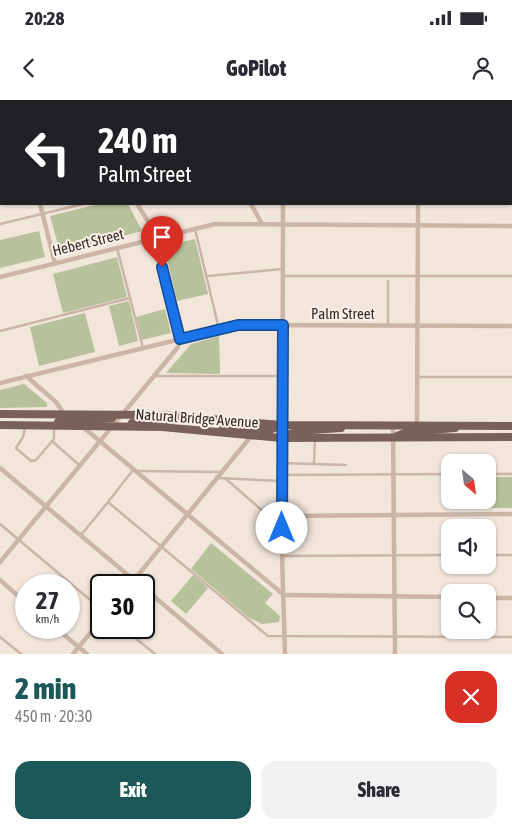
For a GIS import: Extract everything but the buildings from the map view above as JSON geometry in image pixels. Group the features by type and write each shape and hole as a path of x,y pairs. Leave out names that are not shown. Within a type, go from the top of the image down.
{"main road":[{"name":"Natural Bridge Avenue","path":"0,414 124,414 282,425 512,426"},
{"path":"39,427 61,422 95,421 124,414"},
{"path":"114,427 144,421 197,418"},
{"name":"Natural Bridge Avenue","path":"0,425 39,427 162,427 282,438 512,437"},
{"path":"211,432 234,428 269,430 282,425"},
{"path":"282,438 297,431 332,431 355,425"},
{"path":"393,438 407,432 445,431 469,425"}],"street":[{"path":"40,205 55,263"},
{"path":"0,562 114,427 178,347 180,339 154,238 150,226 138,205"},
{"path":"252,205 262,224"},
{"path":"283,205 282,556 285,654"},
{"path":"417,425 418,205"},
{"name":"Hebert Street","path":"0,277 215,224 512,226"},
{"name":"Palm Street","path":"0,383 238,325 512,326"},
{"path":"26,376 56,402 64,414"},
{"path":"393,425 392,515 395,654"},
{"path":"83,427 100,442 105,443 284,595 441,597"},
{"path":"139,574 252,435"},
{"path":"0,468 127,574"},
{"path":"282,516 512,514"},
{"path":"0,580 15,593"},
{"path":"155,597 222,654"},
{"path":"496,598 512,598"},
{"path":"73,654 90,634"},
{"path":"69,639 87,654"}],"lane":[{"path":"0,224 78,205"},
{"path":"195,228 219,330"},
{"path":"117,247 143,348"},
{"path":"207,276 283,269"},
{"path":"283,276 512,276"},
{"path":"388,281 388,325"},
{"path":"0,331 130,298"},
{"path":"155,376 282,376"},
{"path":"418,377 512,377"},
{"path":"25,426 23,437 16,448 29,460 36,460 52,441 54,427"},
{"path":"314,464 316,437"},
{"path":"52,441 81,466"},
{"path":"282,463 346,465"},
{"path":"80,536 136,470 222,472"},
{"path":"282,475 441,474"},
{"path":"496,474 512,474"},
{"path":"217,478 282,481"},
{"path":"226,479 282,528"},
{"path":"108,502 268,636 512,637"},
{"path":"0,524 90,600"},
{"path":"282,556 441,555"},
{"path":"496,555 512,555"},
{"path":"0,636 19,654"},
{"path":"137,639 155,654"}],"green space":[{"path":"95,205 129,205 142,231 60,252 50,216"},
{"path":"39,231 45,257 0,268 0,240"},
{"path":"195,239 208,294 177,301 164,246"},
{"path":"117,257 127,297 63,313 53,274"},
{"path":"129,301 138,341 119,346 109,306"},
{"path":"165,309 171,333 142,340 136,317"},
{"path":"85,313 95,352 39,366 30,327"},
{"path":"219,336 220,374 166,373 191,344"},
{"path":"24,384 47,403 47,407 0,408 0,390"},
{"path":"496,477 512,477 512,508 496,508"},
{"path":"211,543 273,594 265,603 280,616 279,622 262,624 248,617 191,569"},
{"path":"193,575 208,588 186,614 171,601"}],"route":[{"path":"162,267 180,339 238,325 283,325 282,528"}]}
